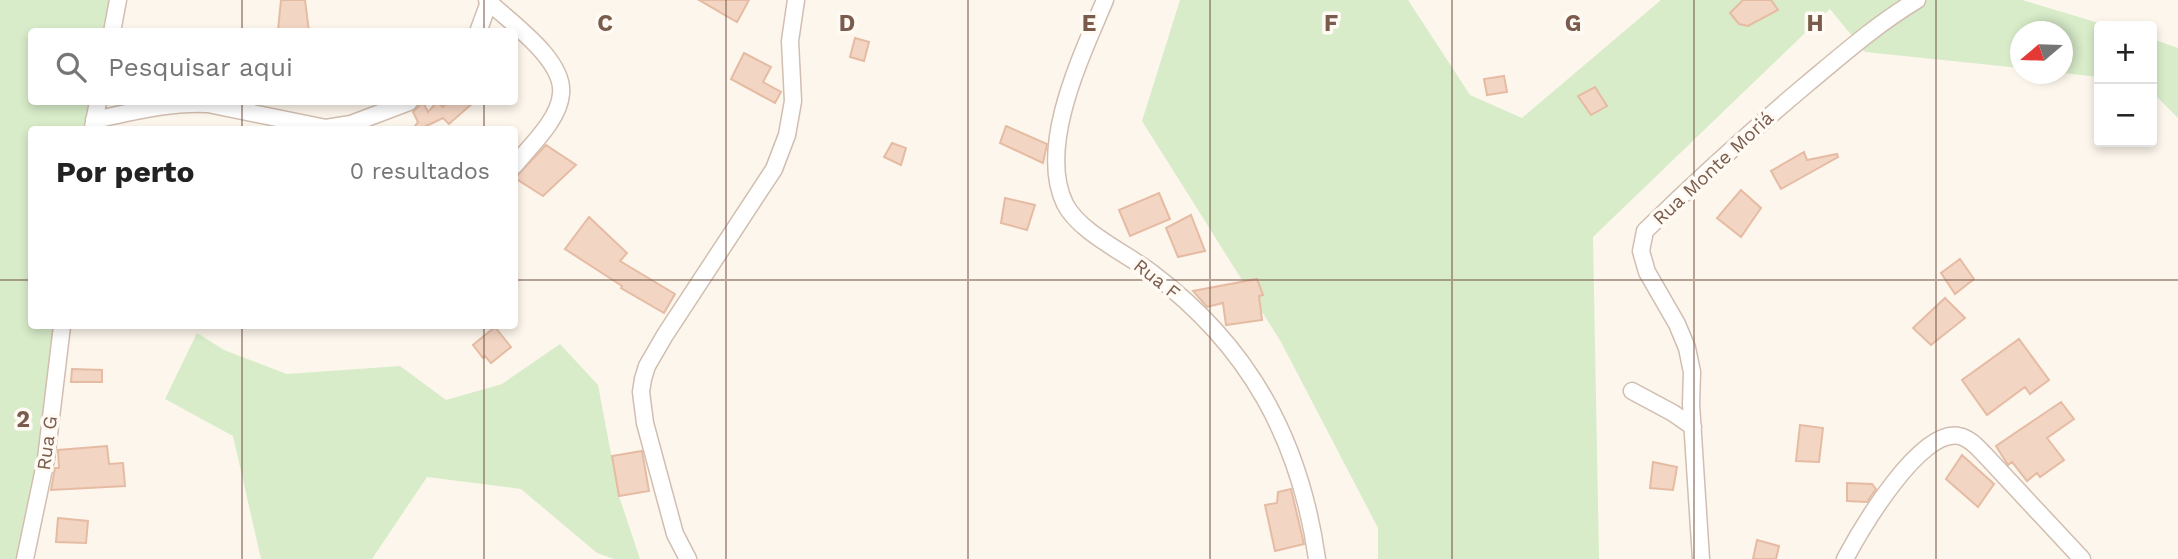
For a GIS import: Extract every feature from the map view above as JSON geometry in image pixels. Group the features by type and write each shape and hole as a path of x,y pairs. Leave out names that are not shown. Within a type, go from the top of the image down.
{"street":[{"path":"113,28 118,0"},
{"path":"688,559 675,534 645,423 641,392 643,379 647,366 665,335 774,169 787,135 792,109 794,85 790,41 796,0"},
{"name":"Rua F","path":"1105,0 1076,74 1057,142 1056,165 1065,203 1077,220 1153,273 1195,309 1229,344 1251,373 1267,399 1290,450 1307,505 1317,559"},
{"name":"Rua Monte Moriá","path":"1701,559 1692,372 1687,348 1663,297 1647,272 1641,251 1645,231 1784,103 1865,36 1917,0"},
{"path":"479,28 488,1 517,28"},
{"path":"518,29 541,50 560,82 562,93 553,116 518,161"},
{"path":"97,105 93,125 166,105"},
{"path":"213,105 308,126"},
{"path":"343,126 401,105"},
{"name":"Rua G","path":"25,559 46,459 62,329"},
{"path":"1632,391 1673,412 1693,427"},
{"path":"1845,559 1868,518 1900,474 1934,443 1950,436 1969,440 2082,559"}],"green space":[{"path":"0,0 121,0 115,28 28,28 28,105 97,105 94,126 28,126 28,329 64,329 20,559 0,559"},
{"path":"1180,0 1408,0 1470,95 1522,118 1661,0 2022,0 2094,22 2094,76 2073,74 2073,21 2010,21 2010,67 1865,52 1830,9 1593,237 1599,559 1378,559 1378,528 1281,342 1142,121"},
{"path":"2157,41 2178,48 2178,118 2157,97"},
{"path":"197,333 224,350 287,374 400,366 446,400 502,384 560,344 598,385 619,496 640,559 614,559 597,553 521,489 427,477 372,559 261,559 233,436 165,399"}],"building":[{"path":"281,0 305,0 308,28 278,28"},
{"path":"699,0 749,0 737,22"},
{"path":"1743,0 1771,0 1778,10 1748,26 1739,24 1730,13"},
{"path":"855,38 869,42 864,61 850,57"},
{"path":"744,53 771,67 763,82 781,92 775,103 731,79"},
{"path":"1504,76 1507,92 1487,95 1484,79"},
{"path":"1595,87 1607,106 1591,115 1578,96"},
{"path":"420,105 424,105 428,112 434,105 471,105 449,124 443,118 426,126 415,126 418,122 413,112"},
{"path":"1006,126 1047,144 1043,163 1000,143"},
{"path":"892,143 906,148 901,165 884,157"},
{"path":"546,145 576,165 543,196 518,180 518,175"},
{"path":"1804,152 1807,160 1837,154 1838,157 1781,189 1771,171"},
{"path":"1741,190 1761,208 1741,237 1717,218"},
{"path":"1159,193 1170,219 1130,236 1119,210"},
{"path":"1005,198 1035,205 1027,230 1001,223"},
{"path":"1191,215 1205,251 1178,257 1166,228"},
{"path":"589,217 627,253 620,261 675,294 664,313 621,288 622,286 565,249"},
{"path":"1960,259 1974,279 1955,294 1941,273"},
{"path":"1257,279 1263,295 1259,296 1262,320 1226,325 1223,303 1207,307 1193,291"},
{"path":"1945,298 1965,318 1931,345 1913,328"},
{"path":"493,329 497,329 511,347 491,363 485,356 483,358 473,345"},
{"path":"2019,339 2049,380 2030,394 2025,387 1987,415 1962,380"},
{"path":"72,369 102,370 102,382 71,382"},
{"path":"2061,402 2074,419 2047,438 2064,460 2040,477 2037,473 2027,481 2012,462 2008,465 1996,446"},
{"path":"1800,425 1823,428 1819,462 1796,461"},
{"path":"107,446 109,464 123,463 125,486 51,490 55,468 59,468 58,450"},
{"path":"642,451 649,491 619,496 612,456"},
{"path":"1962,455 1994,484 1978,507 1946,479"},
{"path":"1653,462 1677,467 1673,490 1650,488"},
{"path":"1847,483 1872,484 1876,489 1867,502 1847,501"},
{"path":"1291,489 1304,544 1275,551 1265,505 1277,503 1278,492"},
{"path":"58,518 88,521 86,543 56,542"},
{"path":"1757,540 1779,546 1776,559 1753,559"}]}
